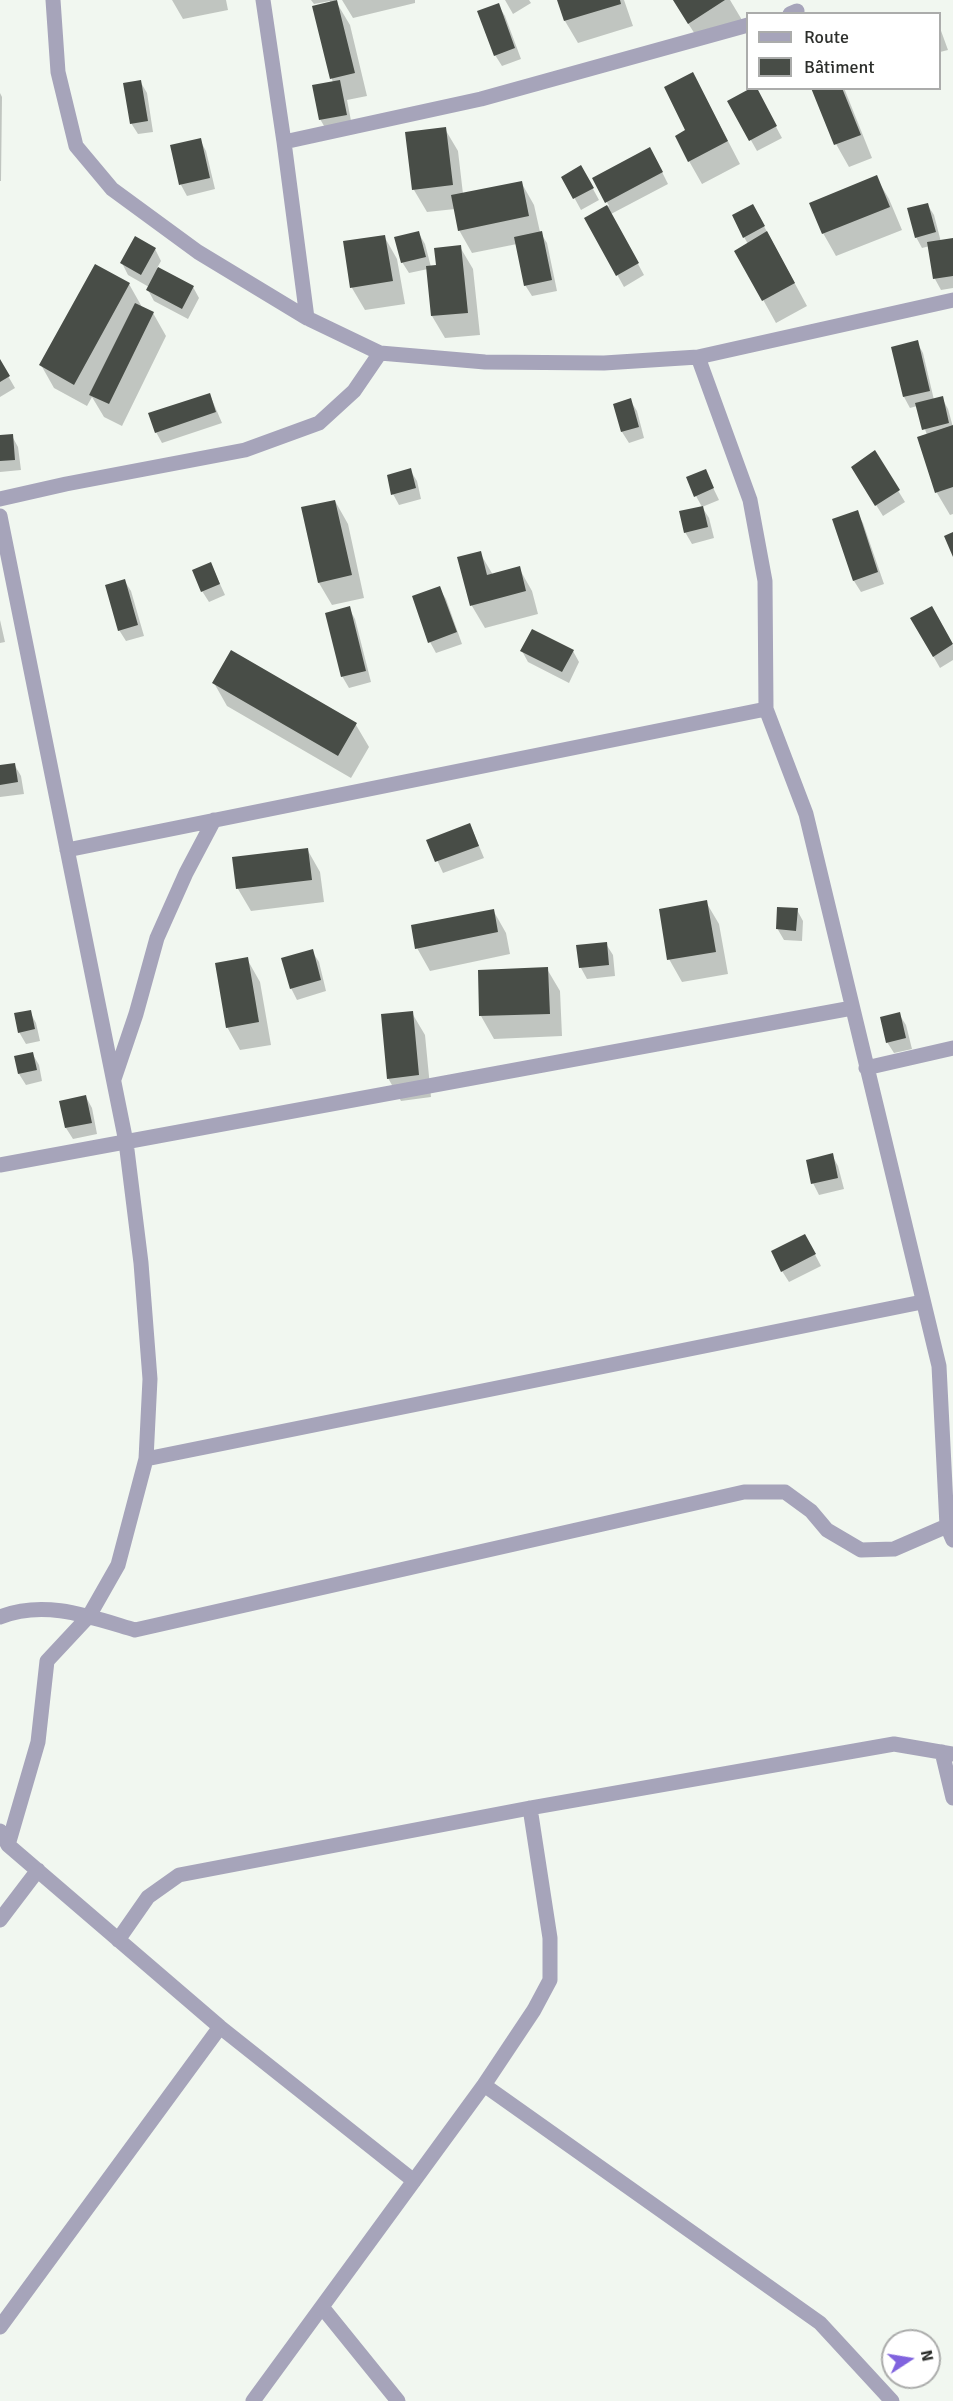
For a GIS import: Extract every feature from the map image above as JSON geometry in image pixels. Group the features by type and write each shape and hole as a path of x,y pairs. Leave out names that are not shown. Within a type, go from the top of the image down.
{"street":[{"path":"52,0 58,72 76,146 112,189 198,252 307,318 380,352 485,363 604,363 698,357 953,300"},
{"path":"263,0 285,142 307,318"},
{"path":"285,142 481,99 746,25"},
{"path":"0,499 245,450 319,423 354,391 380,352"},
{"path":"0,1617 10,1613 54,1608 135,1630 744,1492 785,1492 811,1511 827,1530 861,1550 894,1549 950,1533 939,1365 806,814 766,709 765,581 750,500 698,357"},
{"path":"0,516 126,1142 141,1263 150,1378 146,1459 118,1564 89,1616 47,1660 38,1743 8,1845"},
{"path":"67,849 766,709"},
{"path":"113,1082 136,1014 157,938 186,873 214,820"},
{"path":"0,1165 852,1008"},
{"path":"866,1068 953,1048"},
{"path":"146,1459 922,1302"},
{"path":"118,1940 148,1897 179,1875 530,1808 894,1744 947,1753 953,1798"},
{"path":"253,2401 484,2085 534,2010 550,1980 550,1938 530,1808"},
{"path":"0,1830 8,1845 220,2027 414,2181"},
{"path":"0,1920 38,1870"},
{"path":"0,2327 220,2027"},
{"path":"484,2085 820,2323 892,2401"},
{"path":"322,2307 398,2401"}],"building":[{"path":"337,0 355,73 330,79 312,6"},
{"path":"557,0 620,0 621,4 564,21"},
{"path":"673,0 725,0 688,24"},
{"path":"499,3 515,48 494,56 477,11"},
{"path":"693,72 728,141 688,162 675,136 685,130 664,87"},
{"path":"141,80 148,121 130,124 123,83"},
{"path":"340,80 347,115 319,120 312,85"},
{"path":"747,90 758,90 777,126 749,141 727,101"},
{"path":"812,90 843,90 861,135 834,145"},
{"path":"446,127 453,185 412,190 405,132"},
{"path":"201,138 210,178 179,185 170,145"},
{"path":"650,147 663,172 605,203 592,178"},
{"path":"581,165 594,188 573,199 561,177"},
{"path":"877,175 890,207 822,234 809,203"},
{"path":"522,181 529,216 458,231 451,195"},
{"path":"928,203 936,232 915,238 907,208"},
{"path":"753,204 765,226 743,238 732,215"},
{"path":"607,205 639,263 616,276 584,218"},
{"path":"419,231 426,257 401,263 394,237"},
{"path":"542,231 552,280 524,286 514,237"},
{"path":"767,231 795,283 762,301 734,251"},
{"path":"385,235 393,281 350,288 343,241"},
{"path":"135,236 156,248 141,275 120,263"},
{"path":"953,238 953,276 933,279 927,242"},
{"path":"461,245 468,313 431,316 426,266 436,265 434,248"},
{"path":"95,264 130,283 74,385 39,365"},
{"path":"158,267 194,286 182,309 146,290"},
{"path":"135,303 154,312 109,404 89,395"},
{"path":"918,340 930,391 903,397 891,347"},
{"path":"0,359 10,376 0,382"},
{"path":"210,393 216,412 155,433 148,413"},
{"path":"943,396 949,423 922,430 915,403"},
{"path":"631,398 639,427 621,432 613,404"},
{"path":"953,425 953,487 935,493 917,437"},
{"path":"13,434 15,460 0,461 0,435"},
{"path":"875,450 900,490 875,506 851,467"},
{"path":"411,468 416,488 391,495 387,475"},
{"path":"706,469 714,488 694,497 686,477"},
{"path":"335,500 352,575 318,583 301,507"},
{"path":"703,506 708,527 684,533 679,511"},
{"path":"858,510 878,572 853,581 832,519"},
{"path":"953,532 953,557 944,536"},
{"path":"481,551 487,575 520,566 526,591 470,606 457,557"},
{"path":"211,562 220,584 201,592 192,570"},
{"path":"125,579 138,625 118,631 105,585"},
{"path":"440,586 457,632 428,643 412,596"},
{"path":"350,606 366,671 341,677 325,613"},
{"path":"932,606 953,644 933,657 910,618"},
{"path":"532,629 574,650 562,672 520,651"},
{"path":"231,650 357,723 338,756 212,683"},
{"path":"15,763 18,782 0,785 0,765"},
{"path":"470,823 479,846 435,862 426,840"},
{"path":"308,848 312,880 236,889 232,857"},
{"path":"707,900 716,952 667,960 659,909"},
{"path":"777,907 798,908 796,931 776,929"},
{"path":"494,909 498,932 415,949 411,925"},
{"path":"607,942 609,965 579,968 576,945"},
{"path":"313,949 321,980 290,989 281,958"},
{"path":"248,957 259,1022 226,1028 215,963"},
{"path":"548,967 550,1014 479,1016 478,970"},
{"path":"31,1010 35,1029 18,1033 14,1013"},
{"path":"413,1011 419,1075 387,1079 381,1014"},
{"path":"900,1012 906,1038 886,1043 880,1017"},
{"path":"33,1052 37,1070 18,1074 14,1056"},
{"path":"86,1095 92,1123 65,1128 59,1101"},
{"path":"833,1153 838,1178 811,1184 806,1160"},
{"path":"805,1234 816,1254 781,1272 771,1251"}]}
